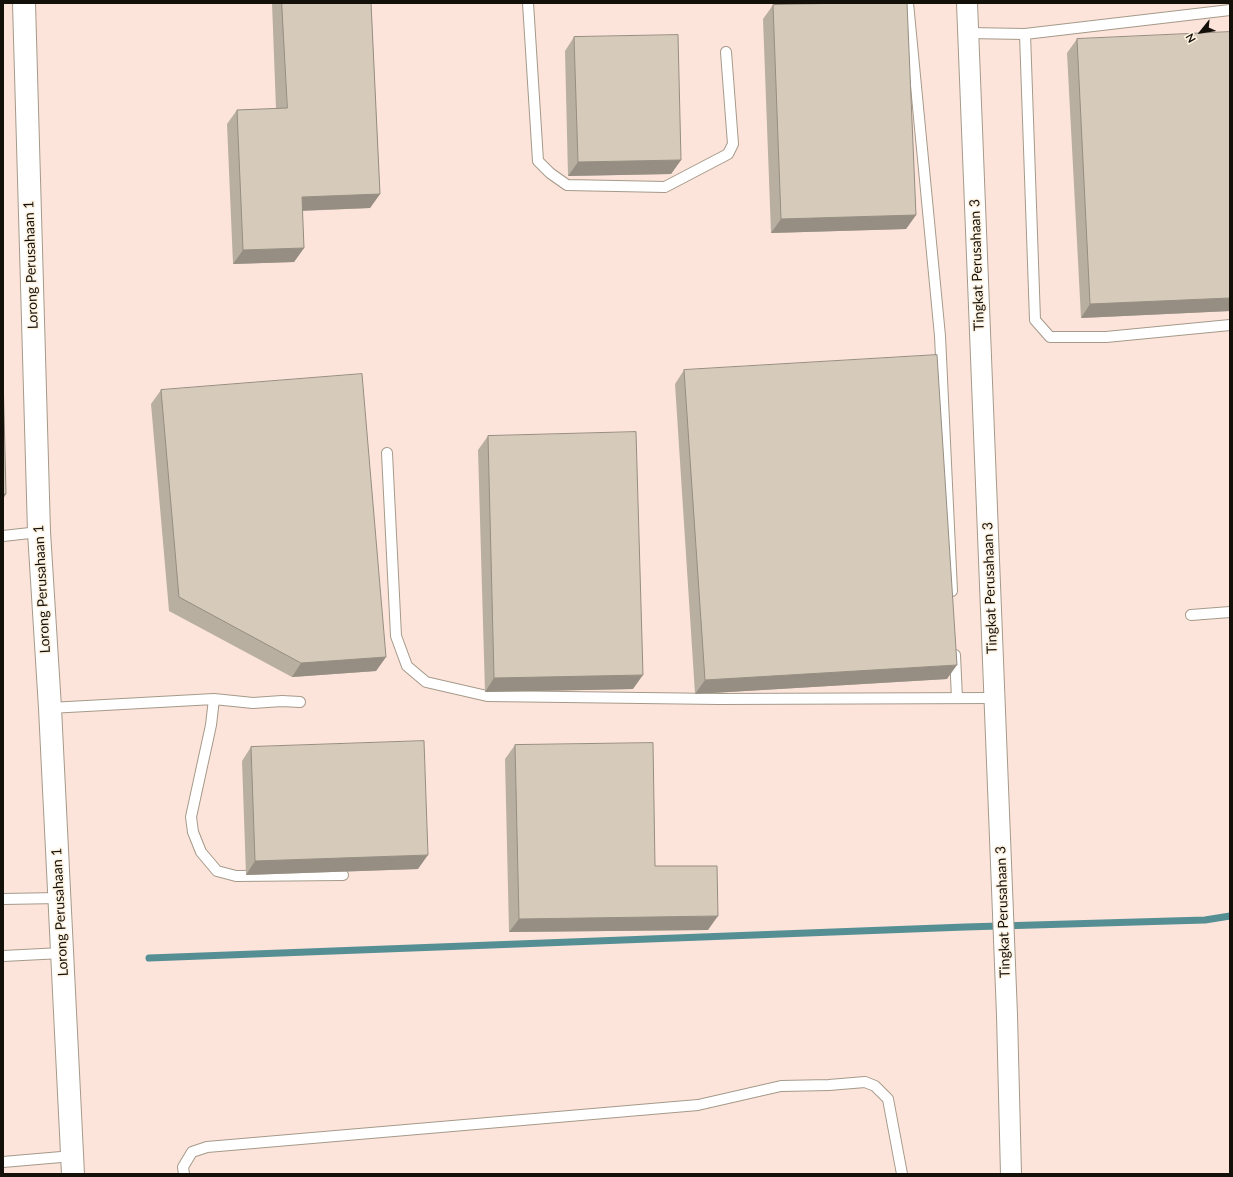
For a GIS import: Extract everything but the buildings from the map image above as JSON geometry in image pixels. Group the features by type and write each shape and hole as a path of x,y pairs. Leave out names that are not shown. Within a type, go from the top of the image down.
{"street":[{"name":"Lorong Perusahaan 1","path":"24,3 39,532 50,708 73,1165"},
{"name":"Tingkat Perusahaan 3","path":"967,3 1006,991 1011,1174"}],"lane":[{"path":"528,3 538,161 550,173 567,185 665,187 728,154 733,144 726,52"},
{"path":"908,3 940,336 952,604"},
{"path":"968,34 1025,34 1230,10"},
{"path":"1025,34 1035,320 1050,337 1106,337 1230,325"},
{"path":"386,452 396,636 407,666 426,682 487,696 719,699 994,698"},
{"path":"3,536 39,532"},
{"path":"1191,615 1230,612"},
{"path":"954,643 957,698"},
{"path":"50,708 214,699 253,703 282,701 300,702"},
{"path":"214,699 211,725 191,817 193,832 201,852 217,871 236,876 343,875"},
{"path":"3,899 59,898"},
{"path":"3,956 62,953"},
{"path":"184,1174 183,1167 192,1152 207,1147 698,1105 781,1086 829,1085 865,1082 875,1086 888,1099 902,1174"},
{"path":"3,1162 73,1165"}],"shaded area":[{"path":"3,3 1230,3 1230,1174 3,1174"}],"waterway":[{"path":"149,958 965,927 1205,920 1230,916"}]}
